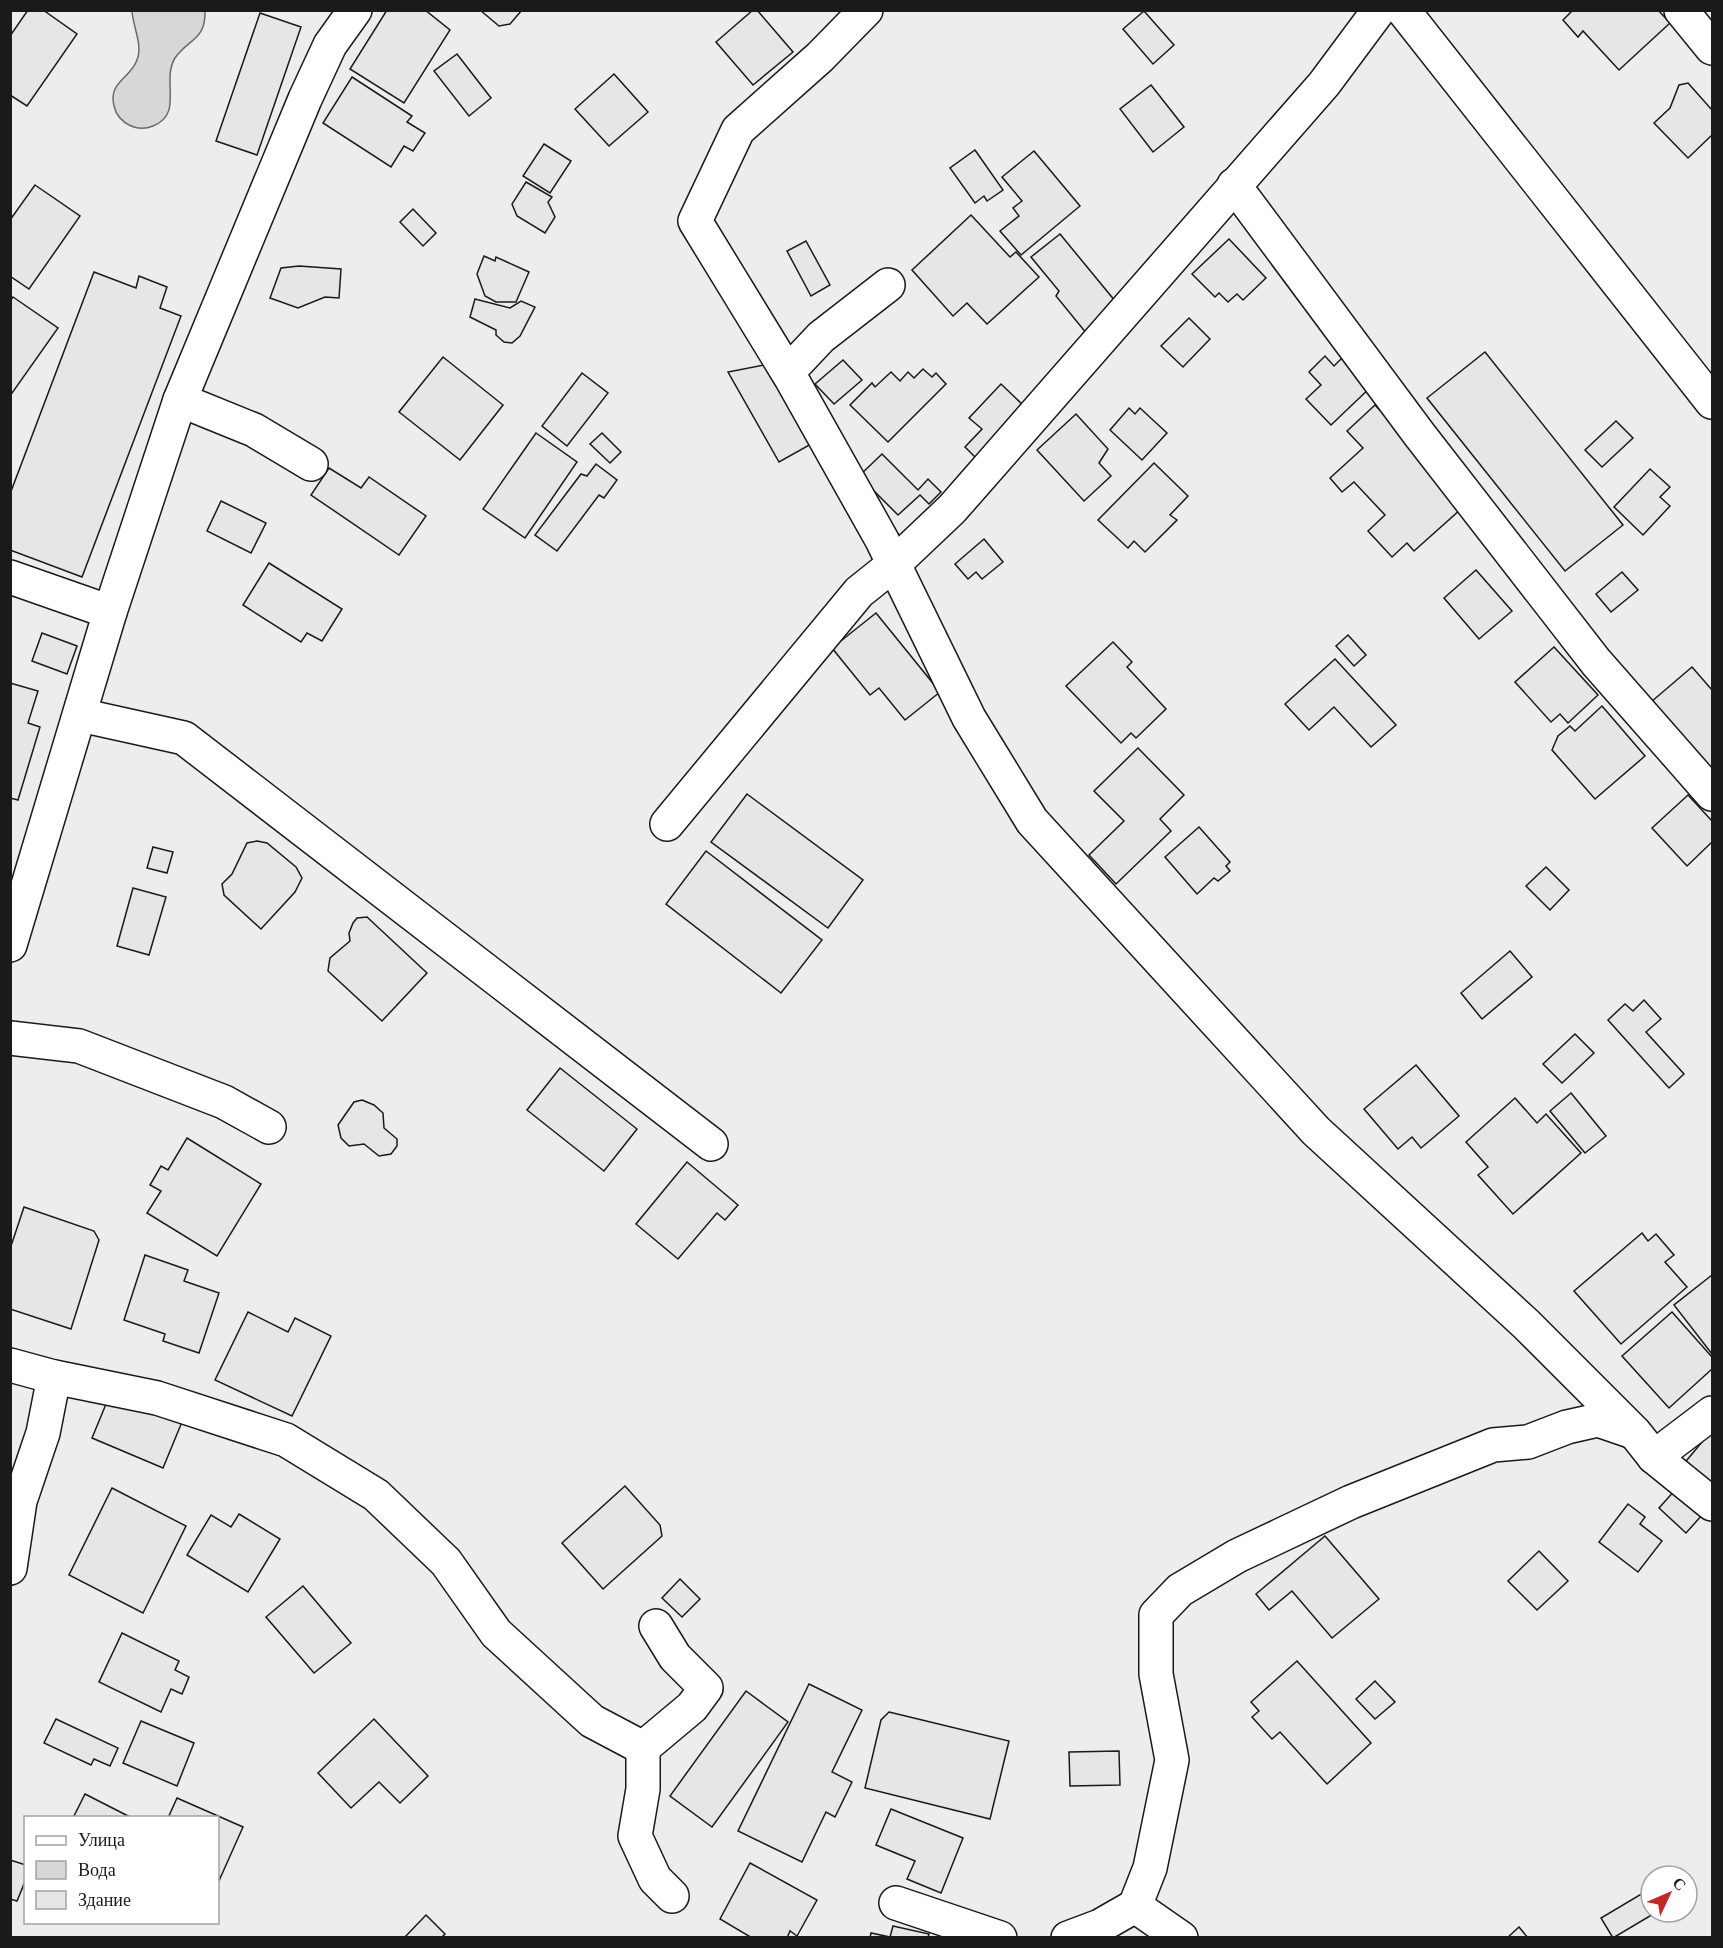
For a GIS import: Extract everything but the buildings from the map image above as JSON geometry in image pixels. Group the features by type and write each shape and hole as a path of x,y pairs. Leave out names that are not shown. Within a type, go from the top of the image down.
{"street":[{"path":"10,945 110,612 180,400 305,99 330,45 355,10"},
{"path":"866,10 820,57 738,130 695,221 788,372 894,564 969,718 1032,821 1316,1131 1526,1324 1644,1445 1713,1504"},
{"path":"667,824 859,592 894,564 952,509 1324,84 1380,10"},
{"path":"1403,10 1713,402"},
{"path":"1681,10 1713,48"},
{"path":"1234,185 1419,434 1596,662 1713,794"},
{"path":"788,372 821,337 888,285"},
{"path":"180,400 254,430 311,464"},
{"path":"10,577 110,612"},
{"path":"80,715 184,738 711,1144"},
{"path":"10,1038 79,1046 224,1102 269,1127"},
{"path":"10,1365 54,1377 157,1398 286,1440 376,1495 446,1562 496,1633 592,1721 642,1748"},
{"path":"10,1568 20,1501 43,1433 54,1377"},
{"path":"1644,1445 1713,1413"},
{"path":"1068,1938 1100,1926 1135,1906 1150,1868 1172,1760 1156,1674 1156,1615 1180,1590 1237,1556 1352,1502 1493,1445 1528,1442 1567,1427 1598,1420 1644,1445"},
{"path":"642,1748 692,1707 706,1689 675,1657 656,1626"},
{"path":"642,1748 643,1789 635,1836 655,1879 672,1896"},
{"path":"896,1903 1000,1938"},
{"path":"1135,1906 1181,1938"}],"shaded area":[{"path":"11,11 1712,11 1712,1937 11,1938"}],"water":[{"path":"132,11 205,11 203,28 175,58 171,67 168,114 162,121 145,128 134,127 122,120 115,109 113,98 114,91 134,66 139,54"}]}
